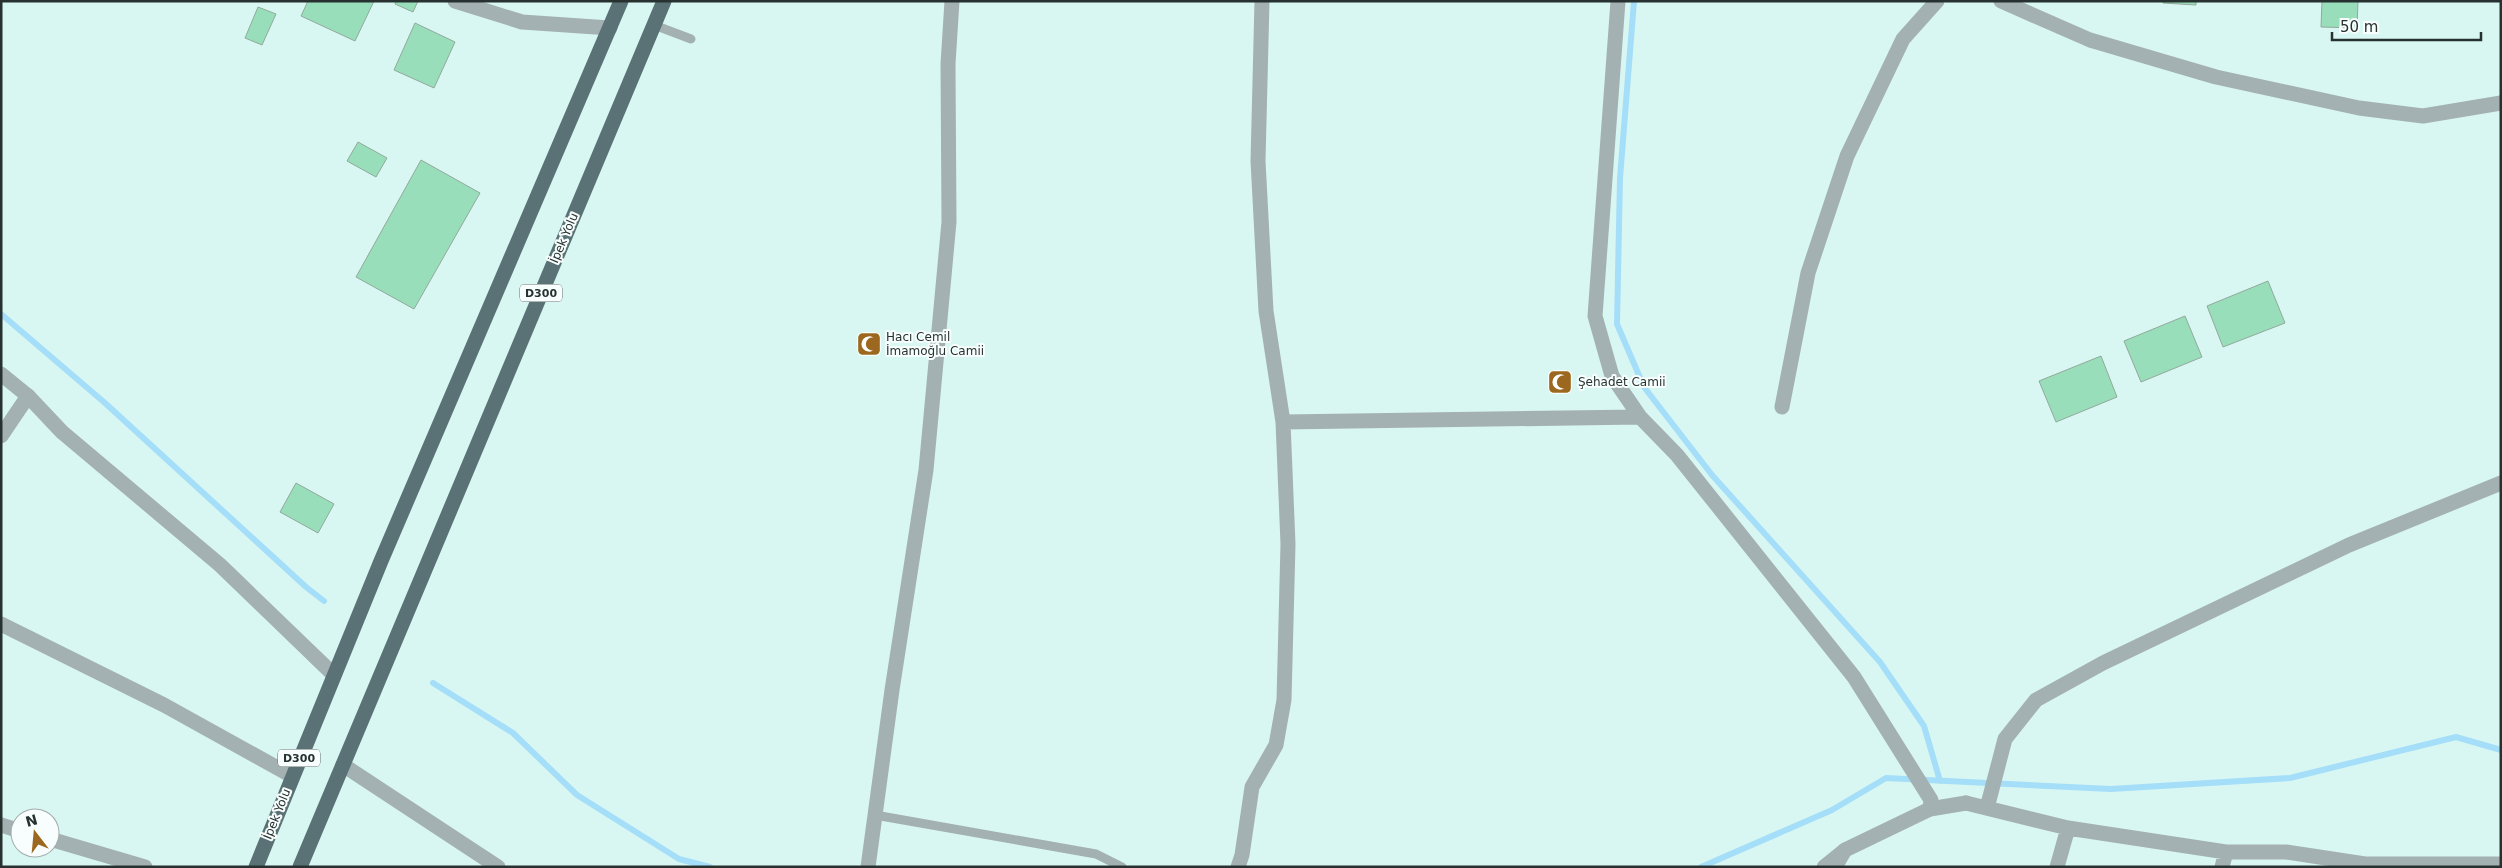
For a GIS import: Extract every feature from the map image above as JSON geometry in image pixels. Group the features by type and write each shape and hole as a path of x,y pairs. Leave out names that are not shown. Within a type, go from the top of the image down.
{"highway":[{"name":"D300","path":"610,28 621,1"},
{"name":"İpek Yolu","path":"343,765 664,1"},
{"name":"İpek Yolu","path":"256,867 381,561 610,28"},
{"name":"D300","path":"300,867 343,765"}],"street":[{"path":"455,1 522,22 610,28"},
{"path":"868,867 926,470 949,222 948,64 952,1"},
{"path":"1238,867 1242,856 1252,786 1276,745 1284,700 1288,544 1283,422 1264,292 1258,160 1262,1"},
{"path":"1618,1 1595,316 1612,376 1640,418 1683,462 1854,677 1930,804"},
{"path":"1782,408 1808,273 1847,156 1902,40 1937,1"},
{"path":"2001,1 2099,43 2216,77 2358,108 2423,116 2501,103"},
{"path":"1,374 28,396 62,432 220,565 334,675"},
{"path":"1,436 28,396"},
{"path":"1283,422 1640,418"},
{"path":"1987,808 2005,739 2036,700 2103,663 2349,545 2501,483"},
{"path":"1,624 164,705 292,776"},
{"path":"343,765 498,867"},
{"path":"1824,867 1845,850 1930,804 1966,803 2068,828 2226,852 2286,852 2365,866 2501,864"},
{"path":"2057,867 2068,828"},
{"path":"60,842 145,867"},
{"path":"1835,867 1845,850"},
{"path":"2222,867 2226,852"}],"lane":[{"path":"654,25 691,39"},
{"path":"875,815 1096,854 1122,867"}],"building":[{"path":"308,1 374,1 355,41 301,16"},
{"path":"396,1 418,1 413,12 395,4"},
{"path":"2163,1 2196,1 2196,5 2163,3"},
{"path":"2322,1 2358,1 2357,28 2321,27"},
{"path":"258,7 276,14 262,45 245,38"},
{"path":"415,23 455,42 434,88 394,70"},
{"path":"358,142 387,158 376,177 347,161"},
{"path":"421,160 480,193 414,309 356,277"},
{"path":"2268,281 2285,323 2223,347 2207,306"},
{"path":"2185,316 2202,357 2141,382 2124,341"},
{"path":"2101,356 2117,397 2056,422 2039,381"},
{"path":"296,483 334,504 318,533 280,512"}],"waterway":[{"path":"1634,1 1620,178 1617,324 1644,387 1712,475 1880,662 1924,726 1940,781"},
{"path":"1,314 105,403 306,587 324,601"},
{"path":"433,683 513,733 577,795 679,859 710,867"},
{"path":"1701,867 1832,810 1886,778 2111,789 2290,778 2456,737 2501,750"}],"place":[{"name":"Hacı Cemil İmamoğlu Camii","path":"869,344"},
{"name":"Şehadet Camii","path":"1560,382"}]}
